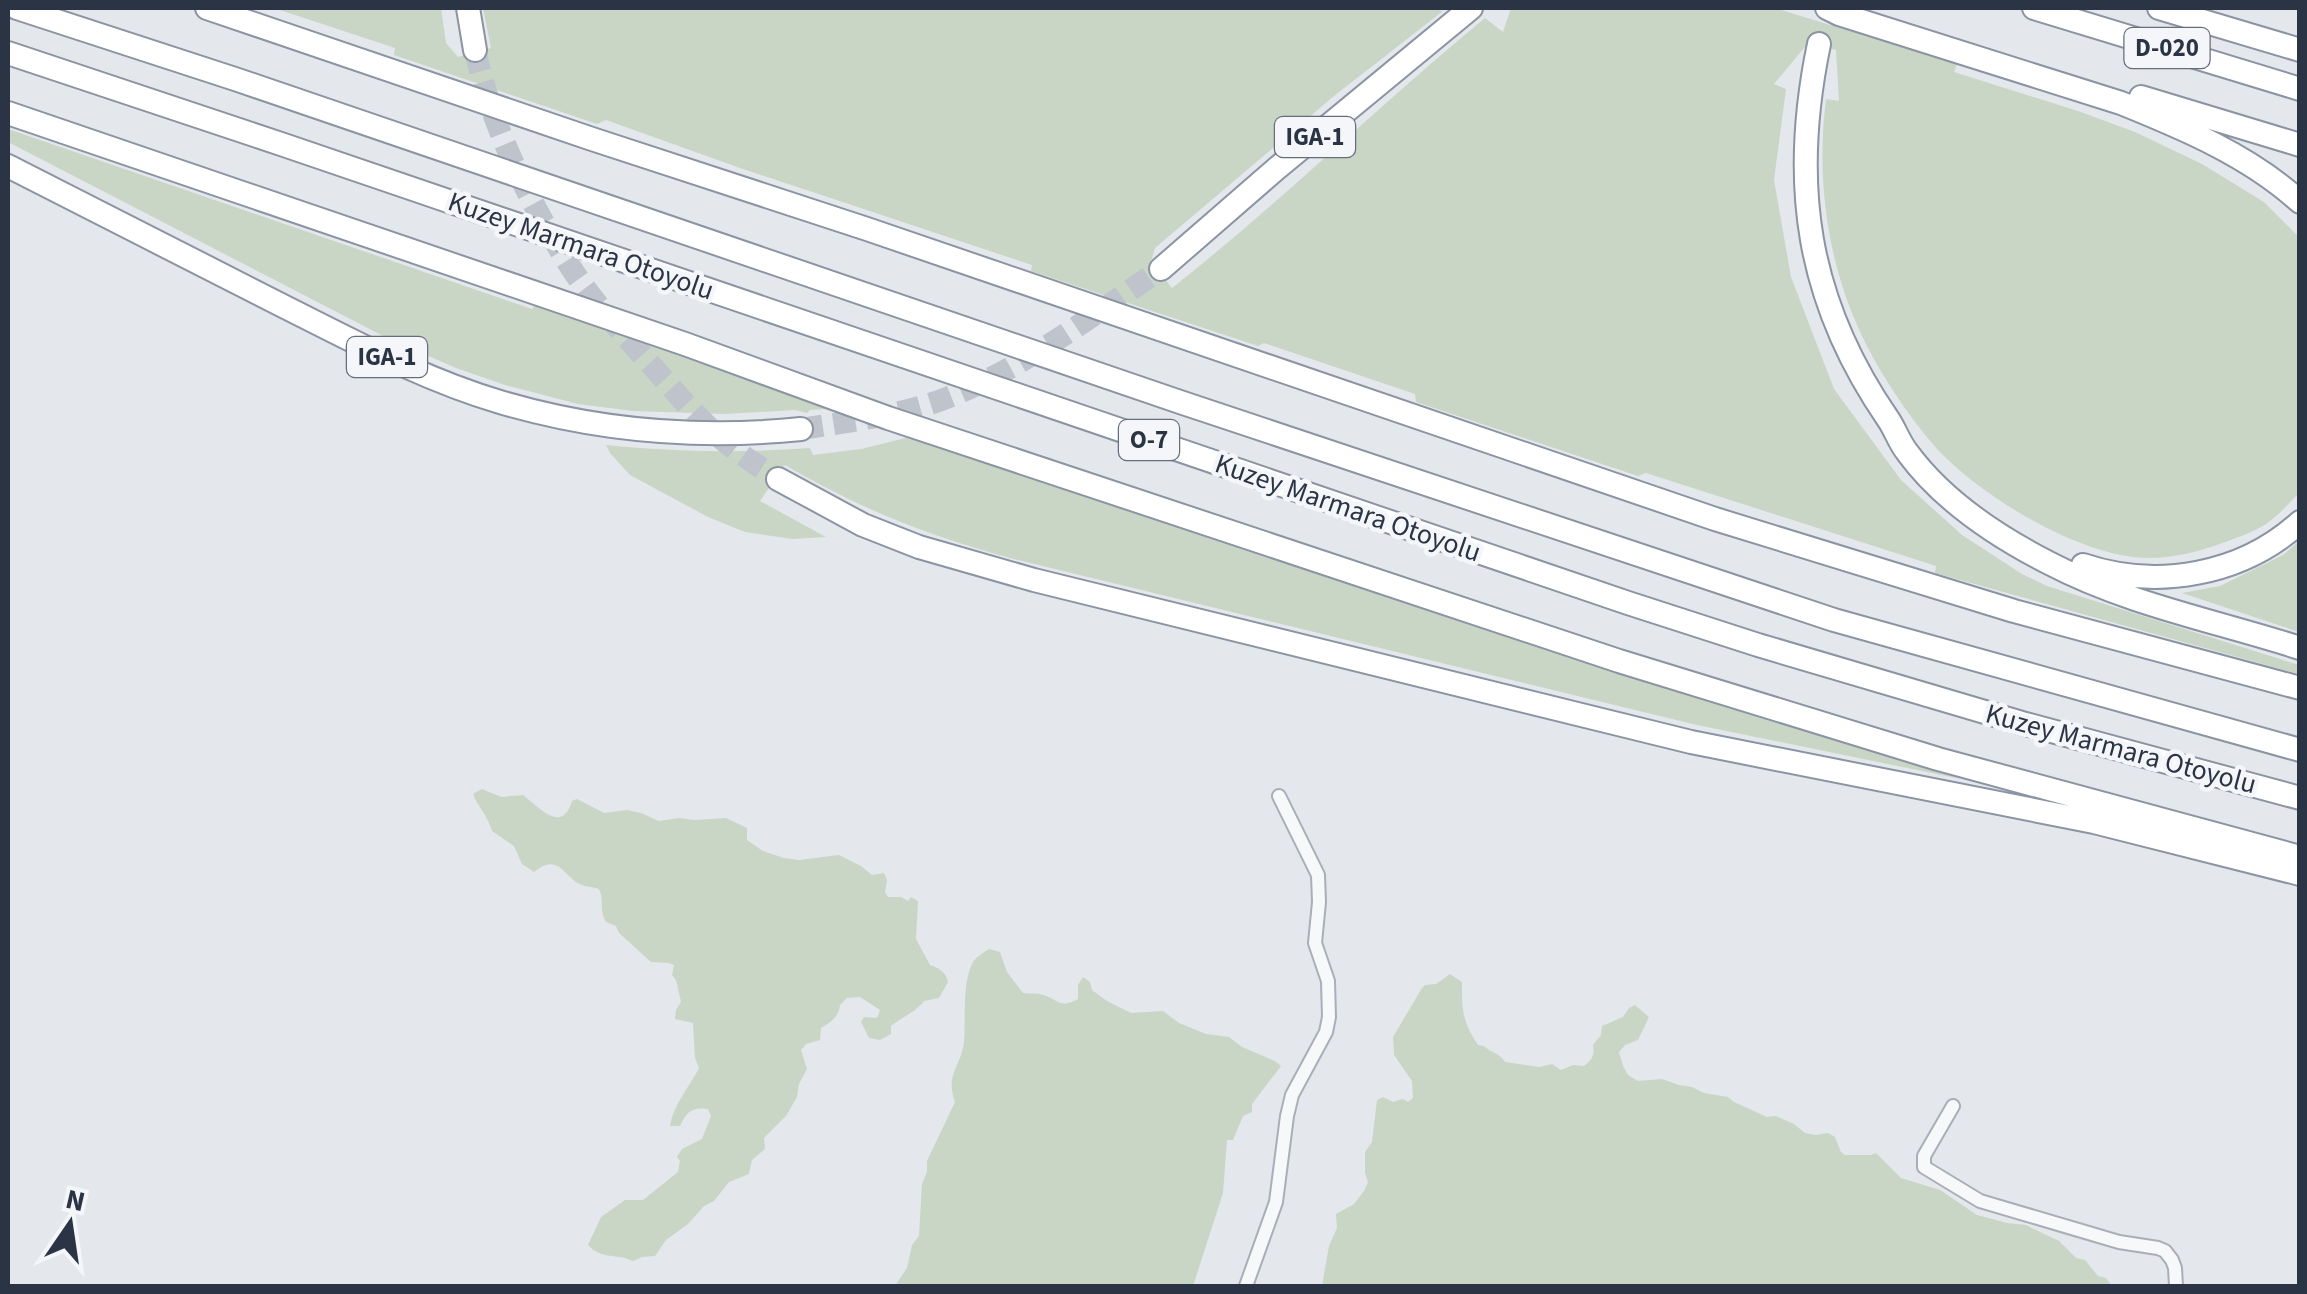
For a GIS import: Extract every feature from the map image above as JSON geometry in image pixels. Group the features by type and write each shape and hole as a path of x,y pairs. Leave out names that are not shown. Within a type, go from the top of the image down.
{"highway":[{"name":"Kuzey Marmara Otoyolu","path":"17,8 1834,620 2300,750"},
{"path":"207,8 1715,519 1996,606 2300,688"},
{"path":"468,8 475,50"},
{"name":"IGA-1","path":"1161,269 1471,8"},
{"path":"1826,8 2139,110 2224,150 2300,202"},
{"path":"1846,8 2300,145"},
{"name":"D-020","path":"2034,8 2300,88"},
{"name":"D-020","path":"2160,8 2300,50"},
{"path":"1819,44 1804,158 1815,256 1840,335 1905,450 1954,502 1986,527 2050,564 2132,598 2300,648"},
{"name":"Kuzey Marmara Otoyolu","path":"8,53 1628,603 2022,724 2300,798"},
{"path":"8,113 686,344 888,418 1635,666 1938,758 2300,858"},
{"name":"IGA-1","path":"8,166 352,340 473,394 604,425 725,433 801,430"},
{"path":"1892,424 1936,470 1990,515 2044,547 2099,570 2148,578 2216,569 2258,552 2300,522"},
{"path":"778,479 863,525 1034,580 1691,742 2094,822 2300,874"}],"street":[{"path":"1246,1286 1276,1202 1292,1095 1330,1017 1328,981 1315,943 1318,874 1279,796"},
{"path":"1953,1106 1924,1156 1924,1167 1980,1201 2119,1242 2165,1251 2172,1260 2176,1286"}],"green space":[{"path":"274,8 441,8 446,43 458,57 491,48 483,8 1443,11 1334,96 1155,248 1151,262 1172,288 1485,18 1503,32 1511,8 1775,8 1957,64 1954,72 2135,132 2202,164 2264,202 2299,237 2299,493 2266,524 2249,533 2193,552 2150,558 2124,556 2068,538 2012,508 1962,473 1909,414 1878,366 1850,308 1827,220 1822,159 1826,99 1839,101 1836,50 1809,42 1774,84 1786,89 1774,180 1791,277 1834,389 1901,480 1962,535 2022,574 2047,586 2299,665 2299,674 1935,573 1936,566 1646,473 1638,476 1416,402 1415,394 1031,271 1032,265 606,120 597,124 394,55 395,48"},
{"path":"8,129 532,309 536,304 827,409 807,413 795,410 725,414 633,411 578,404 505,385 385,337 8,142"},
{"path":"918,435 1615,672 1961,779 1697,725 1010,558 894,519 785,465 760,501 826,537 792,539 745,532 630,475 606,445 708,451 810,448 813,455 861,449"},
{"path":"2299,541 2299,632 2182,593 2220,586 2283,555"},
{"path":"482,789 501,797 523,795 556,817 568,811 577,799 604,813 627,810 659,821 726,818 747,828 747,840 763,851 799,860 839,855 872,875 884,873 888,897 908,901 911,897 918,901 916,939 930,965 942,971 948,982 939,998 924,1001 891,1026 891,1034 880,1040 869,1038 861,1022 864,1017 877,1018 880,1010 860,997 847,998 834,1019 821,1028 820,1040 801,1050 807,1069 797,1097 786,1116 764,1138 765,1149 752,1160 749,1174 729,1182 714,1201 666,1240 655,1256 633,1261 598,1253 588,1245 601,1217 625,1200 643,1200 678,1172 677,1157 682,1149 702,1139 711,1116 708,1109 694,1110 680,1126 670,1126 678,1103 699,1068 693,1023 675,1019 681,1002 672,975 674,965 651,962 616,926 606,922 599,889 576,882 556,865 534,872 522,864 514,846 492,831 473,794"},
{"path":"989,949 1000,952 1007,972 1023,993 1071,1002 1078,999 1078,985 1083,977 1092,990 1131,1013 1163,1011 1179,1023 1206,1034 1229,1037 1281,1066 1252,1104 1252,1112 1243,1116 1233,1140 1227,1140 1223,1193 1193,1286 895,1286 907,1268 912,1245 919,1236 927,1161 955,1102 952,1084 964,1042 969,972 975,959"},
{"path":"1450,974 1462,982 1464,1015 1478,1045 1505,1062 1539,1067 1552,1064 1561,1070 1584,1066 1592,1057 1602,1026 1623,1017 1635,1005 1649,1017 1638,1040 1619,1052 1628,1075 1638,1081 1662,1079 1728,1097 1767,1117 1776,1116 1794,1124 1805,1133 1828,1133 1835,1137 1845,1155 1876,1153 1901,1178 1940,1190 1977,1215 2026,1225 2059,1241 2112,1286 1322,1286 1329,1246 1337,1228 1336,1214 1354,1204 1368,1182 1365,1152 1372,1142 1377,1100 1383,1097 1408,1102 1413,1098 1412,1081 1394,1055 1393,1037 1422,988"}],"tunnel":[{"path":"475,50 490,105 512,159 537,211 575,274 702,420 734,449 778,479"},
{"path":"801,429 911,409 973,387 1056,340 1161,269"}]}
